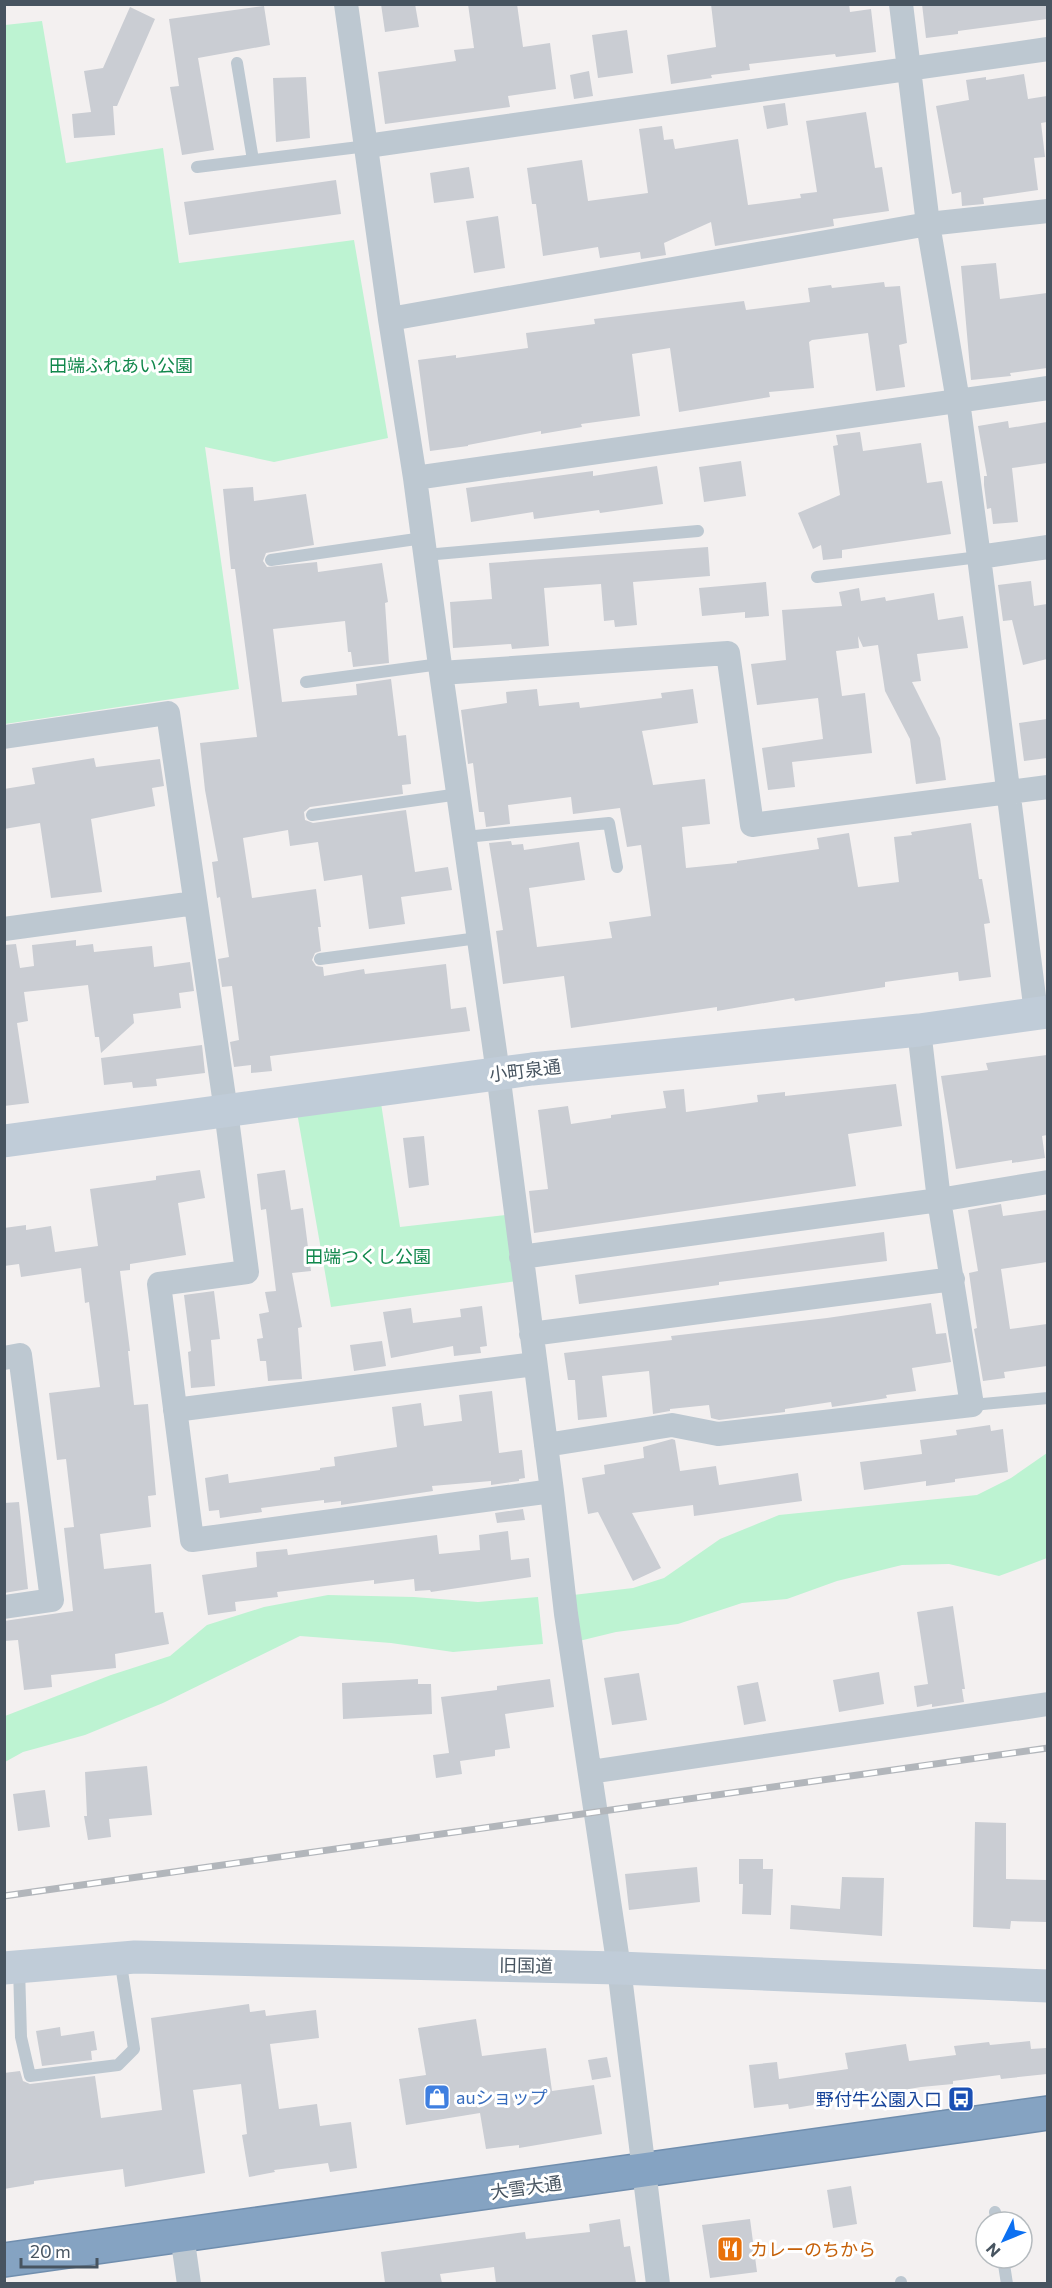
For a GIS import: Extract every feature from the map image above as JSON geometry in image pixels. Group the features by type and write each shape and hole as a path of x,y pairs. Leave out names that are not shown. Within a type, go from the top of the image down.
{"highway":[{"name":"大雪大通","path":"4,2260 1047,2113"}],"street":[{"path":"346,4 498,1073 566,1614 619,1968 642,2171 658,2283"},
{"path":"901,4 928,224 958,401 1009,792 1042,1012"},
{"path":"367,146 1047,49"},
{"path":"390,319 928,224 1047,211"},
{"path":"415,478 1047,388"},
{"path":"979,557 1047,547"},
{"path":"440,668 728,653 752,825 1047,787"},
{"path":"4,737 168,713 248,1272 159,1284 192,1540 552,1491"},
{"path":"4,929 195,903"},
{"name":"小町泉通","path":"4,1141 498,1073 919,1030 1042,1012"},
{"path":"546,1445 672,1425 718,1434 972,1406 939,1200 919,1030"},
{"path":"521,1257 939,1200 1047,1182"},
{"path":"531,1334 952,1280"},
{"path":"4,1358 20,1355 52,1600 4,1607"},
{"path":"175,1410 535,1364"},
{"path":"590,1773 1047,1704"},
{"name":"旧国道","path":"12,1967 120,1958 619,1968 1047,1986"},
{"path":"182,2235 189,2283"}],"lane":[{"path":"237,63 253,160"},
{"path":"197,166 367,146"},
{"path":"271,560 424,547 698,531"},
{"path":"817,577 979,557"},
{"path":"306,682 440,668"},
{"path":"312,814 459,794"},
{"path":"465,837 609,823 616,867"},
{"path":"320,959 478,938"},
{"path":"972,1406 1047,1398"},
{"path":"12,1967 21,2037 30,2076 117,2065 134,2049 120,1958"}],"green space":[{"name":"田端ふれあい公園","path":"42,21 66,163 163,148 179,263 354,240 388,438 274,462 205,447 239,689 5,724 5,25"},
{"name":"田端つくし公園","path":"379,1090 400,1227 515,1214 524,1280 331,1307 295,1101"},
{"path":"1047,1453 1047,1558 999,1576 949,1564 902,1565 837,1581 787,1599 742,1603 678,1624 616,1632 579,1641 573,1595 633,1588 664,1578 720,1539 779,1515 977,1495 1011,1478"},
{"path":"328,1595 414,1597 478,1602 538,1597 543,1644 453,1652 391,1643 300,1636 163,1703 85,1735 23,1752 5,1762 5,1716 111,1675 170,1656 207,1625 264,1607"}],"building":[{"path":"381,4 415,4 419,27 385,32"},
{"path":"468,4 517,4 523,47 550,43 556,89 508,96 510,107 385,124 378,72 456,61 454,50 474,48"},
{"path":"711,4 849,4 850,12 871,9 876,52 836,57 835,54 749,64 750,70 711,75 712,78 671,84 667,55 716,47"},
{"path":"922,4 1047,4 1047,19 958,31 958,34 926,38"},
{"path":"264,6 270,45 198,58 214,150 182,155 170,87 179,86 169,19"},
{"path":"130,7 155,19 117,106 113,106 115,135 74,138 72,114 91,112 84,71 103,68"},
{"path":"627,30 633,73 598,78 592,35"},
{"path":"589,71 593,96 574,99 570,75"},
{"path":"1024,74 1028,99 1047,96 1047,122 1041,123 1045,157 1034,158 1038,190 983,198 984,204 962,206 961,192 952,194 936,106 969,100 966,80 986,77 986,80"},
{"path":"306,77 310,138 276,142 273,78"},
{"path":"785,103 788,125 767,129 763,106"},
{"path":"866,112 875,168 882,167 889,211 833,219 834,226 715,246 711,222 664,243 666,255 641,259 640,252 600,258 598,247 543,256 536,204 532,204 527,168 582,160 588,201 648,193 639,129 662,126 664,140 673,139 675,149 738,139 748,205 801,198 800,194 817,192 806,121"},
{"path":"469,167 474,198 434,203 430,173"},
{"path":"336,180 341,214 189,235 184,202"},
{"path":"498,216 505,268 474,273 466,221"},
{"path":"996,263 1000,299 1047,293 1047,368 1010,373 1011,376 971,380 961,266"},
{"path":"884,282 885,287 900,286 907,343 899,345 905,387 876,391 868,333 809,342 814,388 769,392 770,397 679,412 670,348 632,354 640,416 581,424 582,427 541,434 541,431 468,446 430,451 418,360 456,355 456,358 528,348 526,333 595,324 594,319 744,301 746,310 810,302 808,288 831,285 832,288"},
{"path":"1008,421 1009,428 1047,422 1047,463 1012,468 1018,522 993,524 991,508 987,509 984,476 987,476 978,426"},
{"path":"860,432 863,451 921,443 927,483 942,481 951,534 842,550 842,558 823,560 821,545 813,549 798,513 840,495 833,446 838,445 836,435"},
{"path":"741,461 746,496 704,502 699,467"},
{"path":"657,466 663,504 534,519 533,512 471,522 466,488 593,471 593,476"},
{"path":"253,487 254,501 306,494 314,545 266,553 263,561 267,567 317,562 318,572 382,563 388,602 385,603 389,663 353,667 351,652 348,652 345,621 273,629 282,702 357,695 356,684 391,679 398,736 406,735 411,784 402,785 403,794 310,807 304,812 305,820 313,823 406,810 415,872 448,867 452,890 401,897 405,924 369,929 362,875 324,881 318,842 290,846 288,830 243,838 252,898 316,889 321,927 318,927 321,951 315,953 312,960 316,966 323,967 324,976 364,969 365,974 446,964 451,1009 466,1007 470,1031 270,1056 272,1071 251,1073 251,1065 234,1067 230,1042 239,1040 232,986 222,987 218,959 229,957 212,862 218,861 205,790 200,743 257,737 235,569 231,569 223,489"},
{"path":"708,547 710,576 633,582 637,625 615,627 614,620 604,621 601,584 544,588 549,646 512,649 511,644 453,648 450,602 492,599 489,563"},
{"path":"1031,581 1034,606 1047,604 1047,659 1023,665 1012,620 1003,621 998,585"},
{"path":"766,582 769,616 745,618 745,612 702,616 699,588"},
{"path":"859,588 861,601 885,597 886,601 934,593 938,620 963,616 968,648 917,654 921,681 912,682 940,738 946,780 916,784 910,739 885,691 878,645 863,647 858,636 859,648 836,651 842,696 865,693 872,753 792,762 795,787 768,790 762,748 823,739 818,698 757,705 751,664 786,660 782,610 842,606 839,592"},
{"path":"537,689 539,706 579,702 580,708 662,698 661,693 693,689 698,723 642,731 653,785 705,779 710,824 682,827 686,868 737,863 737,861 819,849 817,838 849,833 858,887 899,882 894,837 912,835 911,832 971,823 979,879 982,879 990,923 984,924 991,977 959,981 958,972 885,982 885,987 795,1001 794,998 717,1011 717,1007 571,1028 564,976 503,984 496,931 503,930 489,843 511,841 512,845 523,844 524,850 579,842 585,880 529,888 537,947 612,938 609,922 651,916 641,845 627,847 620,808 573,814 571,797 508,805 510,824 486,827 484,812 479,812 473,763 468,764 461,710 507,703 506,692"},
{"path":"1047,719 1047,758 1024,761 1019,723"},
{"path":"94,758 96,767 160,759 164,786 152,788 155,806 91,819 102,892 51,898 40,823 4,829 4,789 35,784 32,768"},
{"path":"76,940 76,946 93,944 94,952 152,946 154,967 190,962 194,991 179,993 181,1008 133,1014 134,1023 101,1053 99,1037 95,1037 88,985 24,992 28,1021 17,1023 29,1103 4,1106 4,945 16,944 20,968 34,966 32,945"},
{"path":"202,1045 205,1073 156,1079 157,1086 133,1088 132,1082 104,1085 101,1058"},
{"path":"1047,1055 1047,1135 1042,1136 1045,1158 1012,1163 1012,1160 956,1169 941,1076 988,1070 986,1063"},
{"path":"896,1084 902,1126 848,1134 856,1186 534,1233 529,1191 548,1189 538,1110 568,1106 571,1124 611,1118 611,1115 666,1108 663,1091 684,1089 686,1112 758,1102 757,1095 785,1092 785,1096"},
{"path":"424,1136 429,1185 409,1188 403,1138"},
{"path":"200,1170 205,1198 178,1203 186,1255 130,1264 130,1270 120,1271 134,1405 148,1404 156,1495 148,1496 151,1527 100,1534 104,1569 151,1564 155,1613 163,1612 169,1644 115,1654 116,1668 51,1675 52,1687 24,1690 18,1640 4,1641 4,1621 73,1611 64,1528 74,1527 66,1459 57,1460 49,1393 100,1387 89,1302 85,1303 81,1268 21,1277 19,1264 4,1266 4,1228 26,1225 26,1230 51,1226 55,1252 98,1246 90,1189 156,1180 156,1176"},
{"path":"285,1170 291,1210 303,1208 311,1271 292,1273 302,1327 298,1328 302,1379 268,1381 266,1361 260,1361 257,1339 263,1338 259,1314 269,1312 265,1292 276,1291 266,1209 261,1210 257,1174"},
{"path":"1001,1204 1003,1216 1047,1210 1047,1262 1001,1269 1010,1329 1047,1324 1047,1366 1004,1372 1005,1378 983,1381 974,1329 977,1328 969,1273 978,1271 968,1210"},
{"path":"884,1232 887,1261 719,1282 719,1285 579,1304 575,1275"},
{"path":"214,1291 220,1339 211,1340 215,1386 191,1388 188,1352 191,1351 184,1295"},
{"path":"931,1303 936,1334 946,1333 951,1362 912,1368 916,1391 832,1407 831,1402 785,1409 785,1412 719,1420 711,1418 709,1405 670,1409 670,1411 653,1414 649,1371 602,1376 607,1417 578,1420 575,1380 568,1380 564,1353 672,1340 671,1336"},
{"path":"482,1306 487,1346 480,1347 481,1353 454,1356 453,1346 391,1358 383,1312 411,1308 413,1323 461,1317 460,1309"},
{"path":"382,1341 386,1366 354,1371 350,1345"},
{"path":"492,1391 499,1453 522,1450 525,1478 519,1481 491,1485 491,1481 432,1486 433,1491 341,1505 341,1501 324,1503 324,1500 261,1508 262,1512 220,1518 219,1510 209,1511 205,1478 228,1474 229,1483 335,1466 334,1457 397,1447 392,1407 421,1403 424,1426 462,1421 459,1395"},
{"path":"990,1425 991,1431 1003,1429 1008,1472 955,1479 955,1482 926,1486 926,1481 864,1490 860,1462 922,1454 920,1440 957,1435 956,1430"},
{"path":"675,1440 680,1471 716,1466 719,1485 798,1473 802,1501 694,1516 693,1505 632,1513 661,1568 633,1581 598,1512 588,1514 582,1478 605,1474 604,1465 644,1458 643,1447"},
{"path":"19,1502 28,1589 4,1593 4,1503"},
{"path":"523,1509 525,1520 497,1523 495,1513"},
{"path":"508,1531 511,1560 529,1558 531,1577 431,1592 430,1590 415,1591 414,1579 374,1584 374,1580 277,1592 278,1597 235,1602 236,1611 208,1615 202,1575 257,1567 256,1552 287,1549 288,1555 437,1535 439,1554 480,1550 479,1535"},
{"path":"953,1606 965,1689 962,1689 964,1702 917,1707 914,1686 928,1684 917,1612"},
{"path":"879,1672 884,1704 839,1712 833,1680"},
{"path":"639,1673 647,1720 612,1725 604,1678"},
{"path":"418,1679 418,1684 431,1684 432,1714 343,1719 342,1683"},
{"path":"550,1679 554,1707 505,1714 510,1748 495,1750 495,1756 460,1761 462,1774 436,1778 433,1755 449,1753 441,1697 497,1690 497,1686"},
{"path":"758,1682 766,1721 744,1725 737,1686"},
{"path":"147,1766 152,1815 109,1819 111,1837 88,1840 84,1816 87,1816 85,1772"},
{"path":"45,1790 50,1827 18,1831 13,1794"},
{"path":"975,1822 1006,1823 1006,1879 1047,1880 1047,1922 1011,1921 1010,1929 973,1927"},
{"path":"739,1859 763,1859 763,1869 773,1869 771,1915 742,1914 743,1884 739,1884"},
{"path":"697,1867 700,1902 629,1910 625,1874"},
{"path":"842,1877 884,1878 882,1936 790,1929 791,1905 840,1909"},
{"path":"249,2004 250,2012 265,2010 266,2016 316,2010 319,2038 270,2044 279,2109 317,2104 320,2126 351,2122 357,2168 330,2172 328,2163 274,2170 275,2172 249,2177 242,2135 247,2134 241,2084 193,2090 205,2173 125,2187 123,2169 34,2181 34,2184 4,2189 4,2073 20,2071 23,2081 30,2084 95,2076 101,2118 162,2110 151,2018"},
{"path":"476,2019 482,2056 546,2048 552,2091 594,2085 602,2134 519,2148 519,2145 486,2149 480,2113 406,2125 399,2079 426,2075 418,2028"},
{"path":"60,2027 61,2036 94,2031 97,2050 91,2051 92,2060 42,2066 36,2031"},
{"path":"1030,2041 1031,2049 1046,2048 1047,2074 1001,2079 1000,2075 953,2081 953,2084 921,2087 789,2109 788,2104 754,2108 749,2065 777,2062 779,2079 848,2069 845,2053 906,2044 909,2061 956,2055 954,2046"},
{"path":"607,2057 611,2077 592,2080 588,2060"},
{"path":"851,2186 857,2224 833,2228 827,2190"},
{"path":"620,2219 624,2247 630,2246 636,2283 496,2283 494,2267 440,2274 442,2283 385,2283 381,2252 525,2232 526,2239 590,2232 589,2224"},
{"name":"カレーのちから","path":"750,2219 757,2272 710,2278 702,2225"}],"railway":[{"path":"4,1896 1048,1748"}],"place":[{"name":"auショップ","path":"437,2097"},
{"name":"野付牛公園入口","path":"961,2099"},
{"name":"カレーのちから","path":"730,2249"}]}
